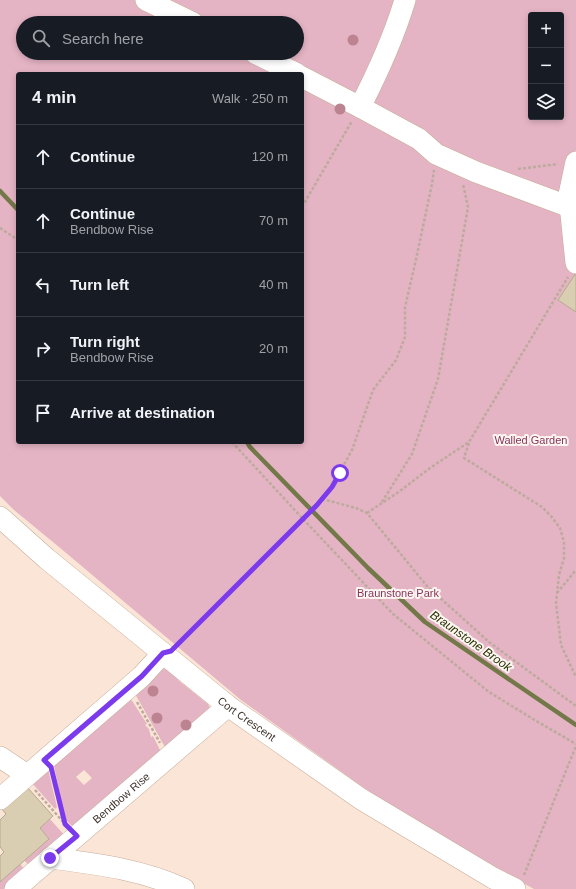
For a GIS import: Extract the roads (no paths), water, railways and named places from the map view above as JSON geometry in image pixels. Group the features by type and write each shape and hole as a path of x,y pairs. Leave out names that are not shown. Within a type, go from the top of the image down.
{"street":[{"path":"146,0 179,16"},
{"path":"360,107 380,66 398,23 405,0"},
{"path":"269,60 293,72"},
{"path":"304,78 419,139 436,154 476,172 573,207"},
{"path":"572,270 573,207 569,195 575,163"},
{"name":"Cort Crescent","path":"0,517 48,559 228,706 361,799 490,883 518,885"},
{"path":"0,799 129,688 163,653"},
{"name":"Bendbow Rise","path":"15,889 50,858 76,829 169,756 228,706"},
{"path":"0,757 25,776"},
{"path":"76,829 86,843 88,854 94,863"},
{"path":"50,858 94,863 136,872 184,889"}],"waterway":[{"name":"Braunstone Brook","path":"0,191 16,208"},
{"name":"Braunstone Brook","path":"248,444 368,568 425,622 576,725"}],"park label":[{"name":"Walled Garden","path":"531,440"},
{"name":"Braunstone Park","path":"398,593"}]}
